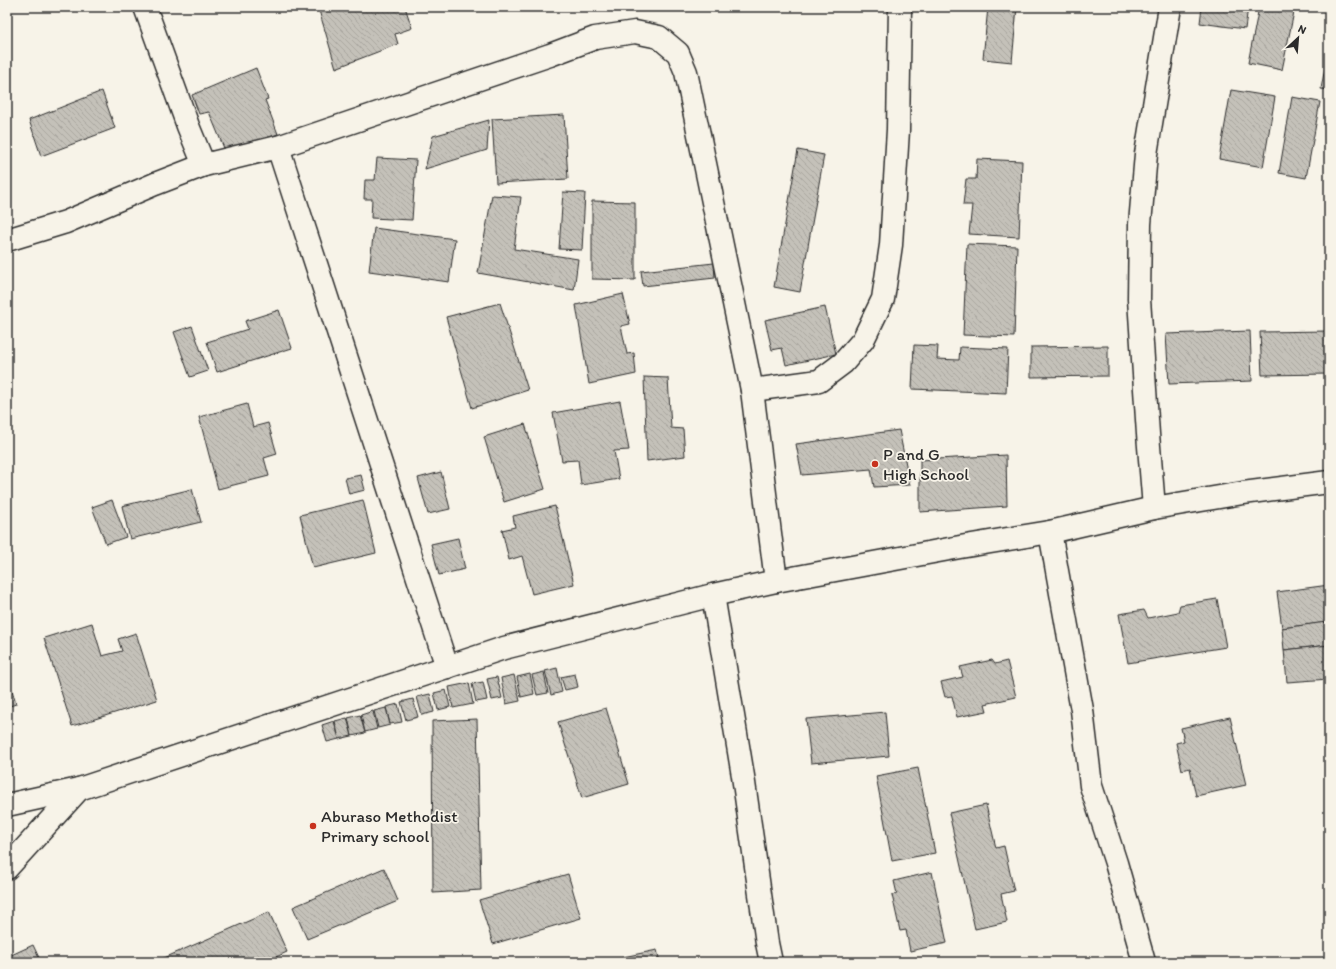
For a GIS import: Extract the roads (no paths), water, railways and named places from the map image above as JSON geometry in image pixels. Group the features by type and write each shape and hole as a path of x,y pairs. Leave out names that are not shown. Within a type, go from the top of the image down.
{"street":[{"path":"145,7 188,126 204,165"},
{"path":"752,390 819,381 843,363 863,340 883,299 891,245 898,130 900,7"},
{"path":"1154,508 1140,299 1140,224 1146,154 1170,7"},
{"path":"7,240 66,222 204,165 278,147 550,55 595,38 635,32 659,37 678,53 686,72 752,390 776,581"},
{"path":"278,147 447,667"},
{"path":"7,805 79,789 504,648 713,595 776,581 1050,532 1154,508 1244,493 1329,482"},
{"path":"1050,532 1082,710 1092,786 1144,962"},
{"path":"713,595 743,776 771,962"},
{"path":"7,868 79,789"}],"place":[{"name":"P and G High School","path":"875,464"},
{"name":"Aburaso Methodist Primary school","path":"313,826"}]}
